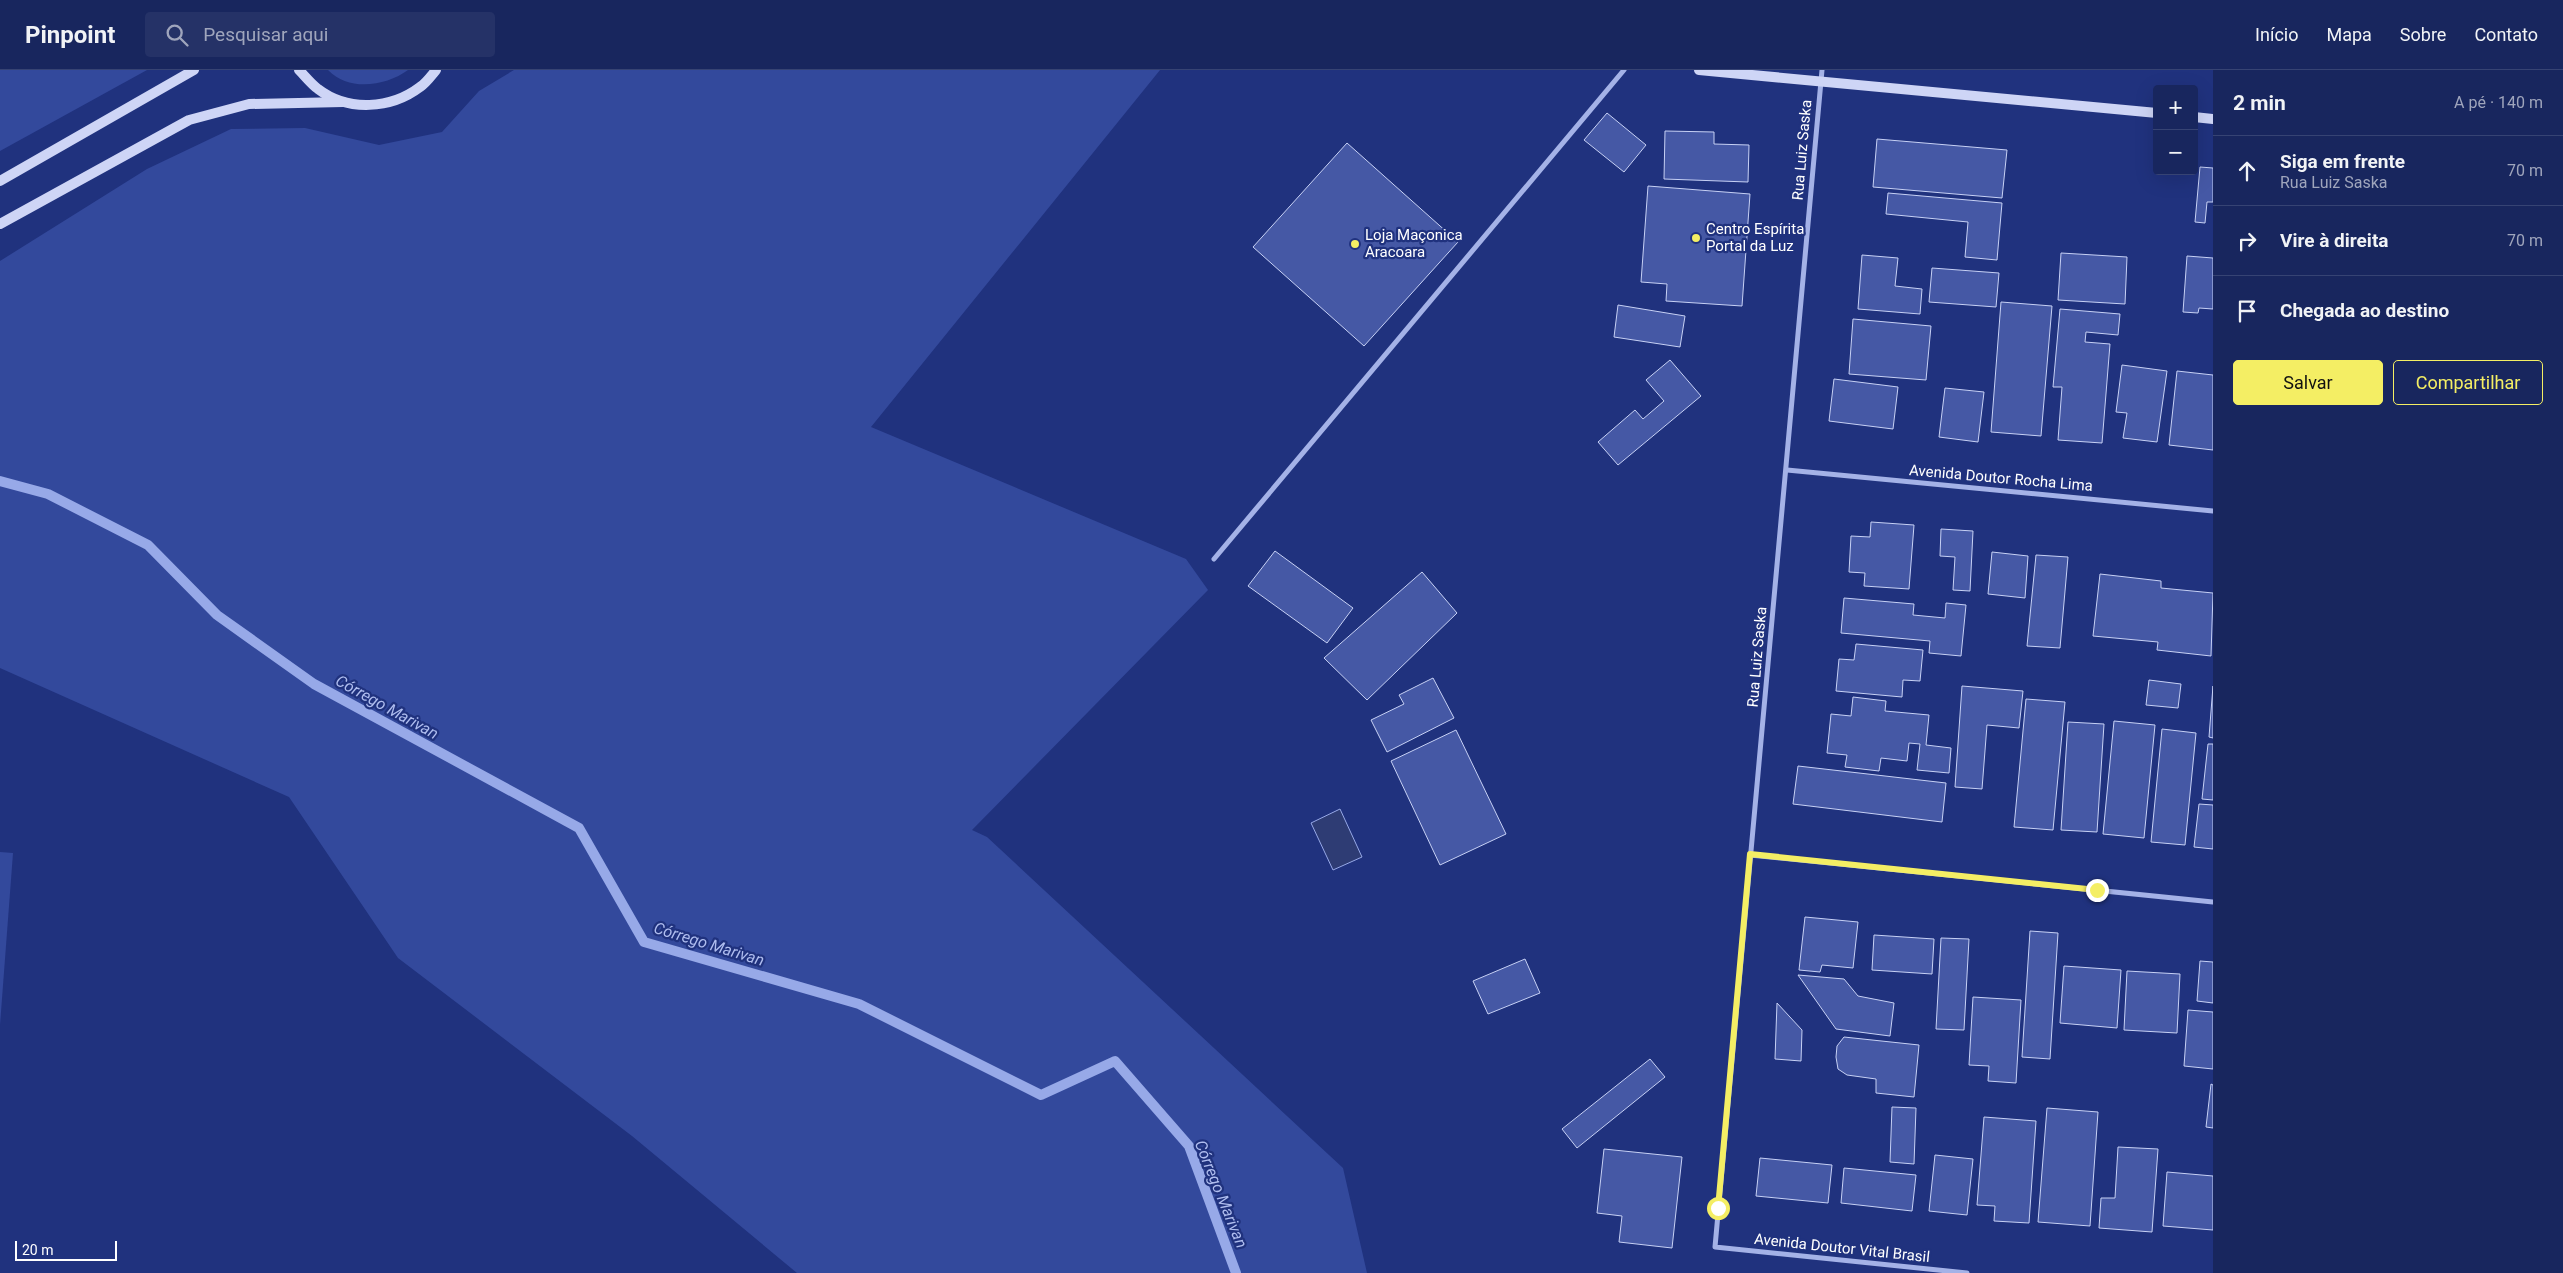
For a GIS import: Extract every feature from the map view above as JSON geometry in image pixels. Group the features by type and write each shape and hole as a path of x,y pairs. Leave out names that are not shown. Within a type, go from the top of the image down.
{"street":[{"path":"0,181 194,70"},
{"path":"299,70 318,90 343,102"},
{"path":"0,224 189,120 249,104 343,102 370,106 397,100 421,87 436,70"},
{"path":"1214,558 1624,70"},
{"path":"1699,70 2153,113"},
{"name":"Rua Luiz Saska","path":"1715,1247 1822,70"},
{"path":"2198,117 2213,119"},
{"name":"Avenida Doutor Rocha Lima","path":"1787,470 2213,511"},
{"path":"1750,854 2213,902"},
{"name":"Avenida Doutor Vital Brasil","path":"1715,1247 1967,1273"}],"shaded area":[{"path":"0,70 147,70 0,151"},
{"path":"328,70 408,70 379,83 357,84 346,82"},
{"path":"514,70 1160,70 871,427 1186,559 1208,590 972,830 987,837 1343,1168 1367,1273 797,1273 632,1136 398,958 289,797 0,668 0,261 147,169 231,129 305,128 379,145 442,132 479,91"},
{"path":"1340,809 1362,857 1333,870 1311,823"},
{"path":"0,852 13,853 0,1025"}],"building":[{"path":"1607,113 1646,145 1624,172 1584,140"},
{"path":"1665,131 1714,132 1714,144 1749,145 1748,182 1664,179"},
{"path":"1877,139 2007,150 2002,198 1873,187"},
{"name":"Loja Maçonica Aracoara","path":"1347,143 1458,242 1364,346 1253,247"},
{"path":"2200,167 2213,168 2213,202 2207,202 2205,223 2195,222"},
{"name":"Centro Espírita Portal da Luz","path":"1648,186 1750,194 1742,306 1666,301 1667,284 1641,282"},
{"path":"1888,193 2002,203 1997,260 1965,257 1968,222 1886,214"},
{"path":"2061,253 2127,257 2125,304 2058,300"},
{"path":"1862,255 1898,258 1895,286 1922,289 1920,314 1858,309"},
{"path":"2187,256 2213,258 2213,309 2199,308 2198,313 2183,312"},
{"path":"1932,268 1999,273 1996,307 1929,302"},
{"path":"2001,302 2052,306 2041,436 1991,432"},
{"path":"1618,305 1685,316 1680,347 1614,337"},
{"path":"2060,309 2120,314 2118,335 2086,332 2085,342 2110,344 2102,443 2058,440 2062,387 2053,387"},
{"path":"1853,319 1931,326 1926,380 1849,374"},
{"path":"1670,360 1701,396 1618,465 1598,442 1635,410 1643,419 1664,401 1646,380"},
{"path":"2122,365 2167,371 2157,442 2123,438 2127,413 2116,412"},
{"path":"2177,371 2213,375 2213,450 2169,445"},
{"path":"1834,379 1898,387 1893,429 1829,421"},
{"path":"1945,388 1984,392 1978,442 1939,437"},
{"path":"1871,522 1914,525 1909,589 1864,586 1865,573 1849,572 1851,536 1870,537"},
{"path":"1941,529 1973,531 1970,591 1953,590 1955,557 1940,556"},
{"path":"1275,551 1353,608 1327,643 1248,586"},
{"path":"1992,552 2028,556 2025,598 1988,594"},
{"path":"2036,555 2068,557 2060,648 2027,646"},
{"path":"1422,572 1457,613 1367,700 1324,658"},
{"path":"2100,574 2161,581 2161,588 2213,593 2211,656 2157,650 2158,642 2093,636"},
{"path":"1844,598 1914,604 1913,615 1945,618 1946,603 1966,605 1961,656 1929,653 1930,641 1841,633"},
{"path":"1856,644 1923,650 1920,681 1903,680 1902,697 1836,691 1839,659 1854,660"},
{"path":"1433,678 1454,718 1387,752 1371,720 1404,704 1399,695"},
{"path":"2149,680 2181,684 2178,708 2146,705"},
{"path":"1962,686 2023,691 2019,728 1987,725 1982,789 1955,787"},
{"path":"2213,686 2213,738 2209,737"},
{"path":"1853,697 1886,701 1885,711 1929,715 1926,745 1951,748 1949,773 1917,770 1920,744 1909,743 1907,761 1881,758 1879,771 1845,767 1847,755 1827,753 1831,714 1851,716"},
{"path":"2026,699 2065,702 2053,830 2014,827"},
{"path":"2114,721 2155,725 2144,838 2103,834"},
{"path":"2068,722 2104,724 2097,832 2061,830"},
{"path":"2162,729 2196,733 2185,845 2151,842"},
{"path":"1456,730 1506,834 1440,865 1391,761"},
{"path":"2208,744 2213,744 2213,800 2202,799"},
{"path":"1798,766 1946,783 1942,822 1793,804"},
{"path":"2199,804 2213,805 2213,849 2194,847"},
{"path":"1805,917 1858,922 1853,968 1822,965 1820,972 1799,970"},
{"path":"2030,931 2058,933 2050,1059 2022,1057"},
{"path":"1874,935 1934,939 1932,974 1872,970"},
{"path":"1941,938 1969,939 1964,1030 1936,1029"},
{"path":"1525,959 1540,993 1488,1014 1473,981"},
{"path":"2200,961 2213,962 2213,1003 2197,1001"},
{"path":"2064,966 2121,970 2117,1028 2060,1023"},
{"path":"2127,971 2180,974 2177,1033 2124,1030"},
{"path":"1798,975 1844,979 1858,996 1894,1003 1890,1036 1836,1029"},
{"path":"1973,997 2021,1000 2016,1083 1988,1081 1989,1066 1969,1065"},
{"path":"1777,1003 1802,1030 1801,1061 1775,1059"},
{"path":"2188,1010 2213,1012 2213,1069 2184,1066"},
{"path":"1844,1037 1919,1045 1914,1097 1876,1093 1876,1079 1847,1075 1838,1069 1837,1046"},
{"path":"1650,1059 1665,1077 1577,1148 1562,1129"},
{"path":"2211,1084 2213,1085 2213,1128 2206,1127"},
{"path":"1892,1107 1916,1108 1914,1164 1890,1162"},
{"path":"2047,1108 2098,1112 2090,1226 2038,1222"},
{"path":"1984,1117 2036,1121 2029,1223 1994,1221 1995,1206 1977,1205"},
{"path":"2118,1147 2158,1149 2152,1232 2099,1228 2101,1198 2115,1198"},
{"path":"1604,1149 1682,1157 1672,1248 1619,1242 1622,1216 1597,1213"},
{"path":"1935,1155 1973,1159 1967,1215 1929,1211"},
{"path":"1760,1158 1832,1165 1828,1203 1756,1196"},
{"path":"1844,1168 1916,1175 1912,1211 1841,1203"},
{"path":"2167,1172 2213,1176 2213,1230 2163,1226"}],"waterway":[{"name":"Córrego Marivan","path":"0,481 48,494 148,545 217,615 314,684 579,828 644,942 859,1004 1041,1095 1115,1061 1189,1146 1236,1273"}],"place":[{"name":"Centro Espírita Portal da Luz","path":"1696,238"},
{"name":"Loja Maçonica Aracoara","path":"1355,244"}],"route":[{"path":"1718,1208 1750,854 2097,890"}]}
